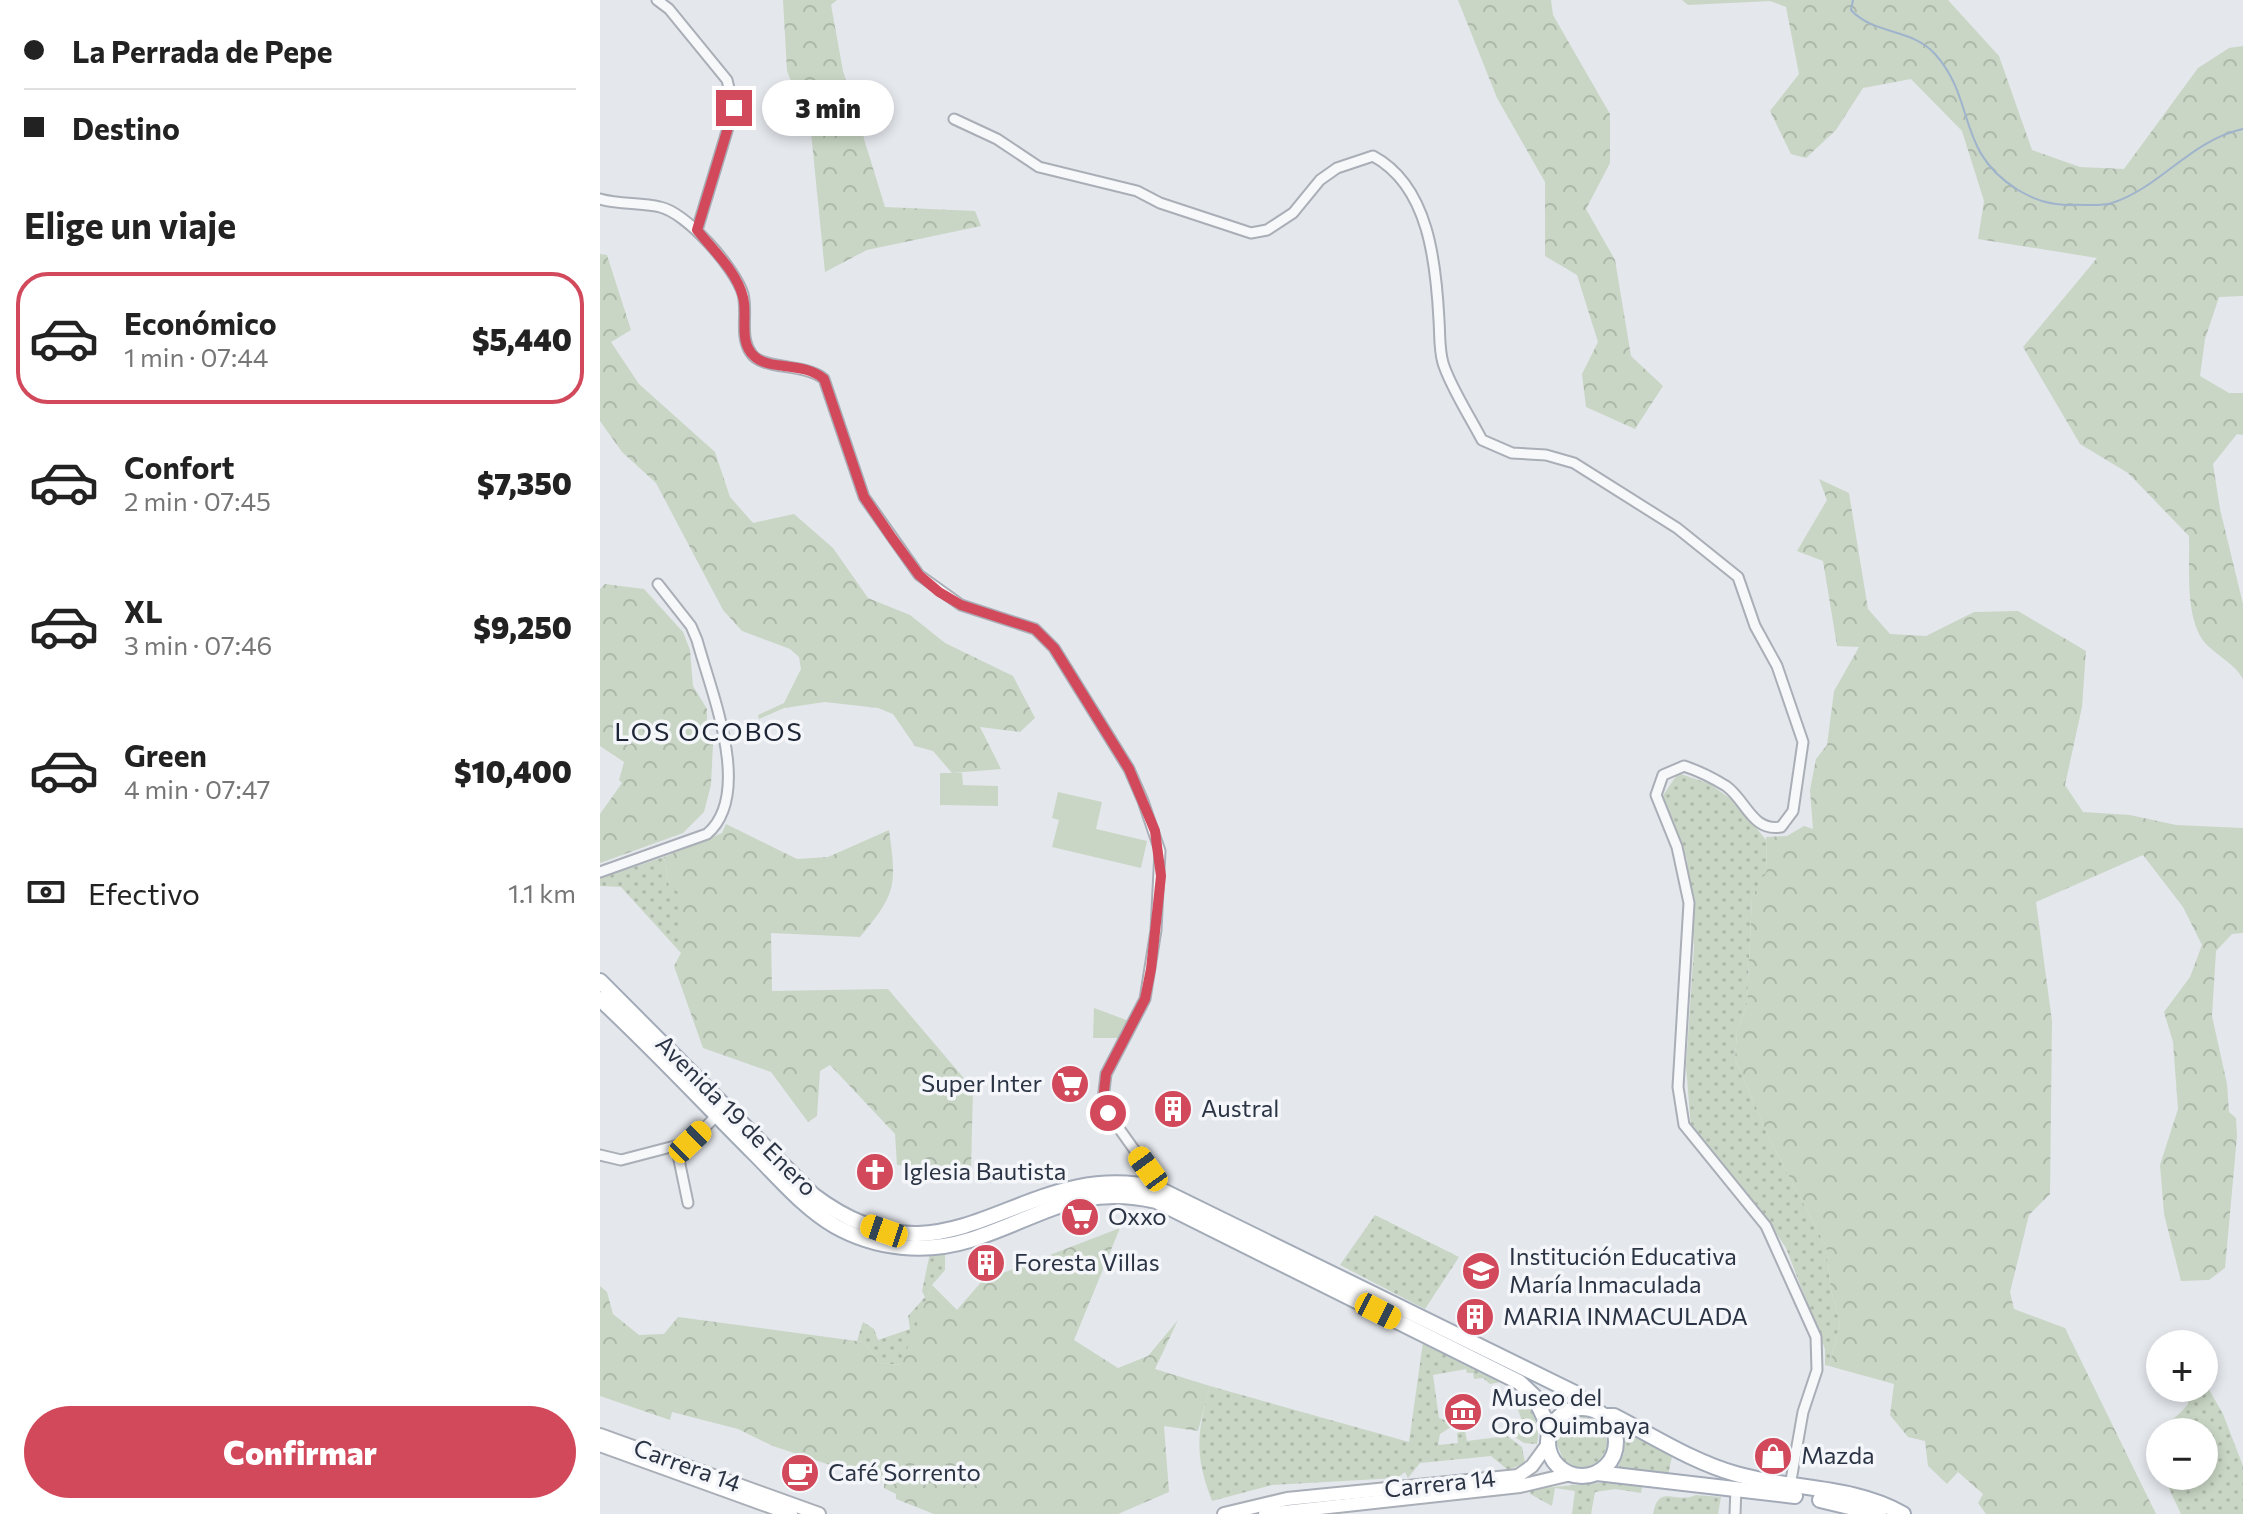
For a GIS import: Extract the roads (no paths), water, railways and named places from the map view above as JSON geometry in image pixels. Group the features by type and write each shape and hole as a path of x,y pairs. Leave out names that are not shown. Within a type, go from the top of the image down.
{"main road":[{"name":"Avenida 19 de Enero","path":"600,981 821,1216 881,1244 909,1248 950,1245 1077,1198 1172,1192 1577,1394 1587,1408"},
{"name":"Avenida 19 de Enero","path":"600,999 721,1111"},
{"name":"Avenida 19 de Enero","path":"1147,1192 1167,1205 1519,1382 1534,1396 1549,1437"},
{"path":"1879,1514 1830,1496 1712,1466 1614,1416 1605,1416 1587,1408 1562,1414 1549,1437 1555,1463 1571,1474 1597,1473 1830,1496 1871,1499 1903,1514"},
{"path":"1597,1473 1612,1460 1616,1447 1613,1427 1605,1416"},
{"name":"Carrera 14","path":"600,1435 819,1514"},
{"name":"Carrera 14","path":"1224,1514 1287,1499 1518,1476 1532,1466 1549,1437"},
{"name":"Carrera 14","path":"600,1445 791,1514"},
{"name":"Carrera 14","path":"1265,1514 1520,1486 1571,1474"}],"street":[{"path":"657,0 669,9 727,80 734,108 697,230"},
{"path":"954,119 997,139 1039,167 1137,191 1160,203 1251,233 1267,230 1293,213 1320,180 1337,168 1373,156 1383,161 1396,171 1417,204 1435,270 1442,360 1482,440 1512,453 1546,455 1574,463 1677,528 1738,577 1749,613 1777,666 1802,736 1793,811 1781,827 1768,828 1756,821 1729,788 1684,766 1663,775 1656,795 1677,847 1689,903 1678,1087 1680,1116 1691,1139 1766,1226 1816,1337 1817,1370 1803,1412 1790,1486"},
{"path":"600,199 618,205 660,207 678,214 697,230 740,284 746,310 745,338 751,355 760,361 802,367 824,379 864,497 919,575 961,605 1035,629 1054,648 1129,769 1155,831 1161,876 1145,999 1106,1074 1103,1100 1108,1113 1148,1169 1147,1192"},
{"path":"600,872 707,834 720,823 727,808 724,737 697,640 691,626 658,584"},
{"path":"688,1203 678,1155 721,1111"},
{"path":"600,1155 621,1160 690,1142"},
{"path":"1735,1514 1736,1487"}],"waterway":[{"path":"1853,0 1851,10 1860,18 1915,40 1935,54 1957,90 1984,159 1998,175 2030,197 2056,204 2112,203 2146,186 2207,143 2243,129"}],"place":[{"name":"Super Inter","path":"1070,1084"},
{"name":"Austral","path":"1173,1109"},
{"name":"Iglesia Bautista","path":"875,1172"},
{"name":"Oxxo","path":"1080,1217"},
{"name":"Foresta Villas","path":"986,1263"},
{"name":"Institución Educativa María Inmaculada","path":"1481,1271"},
{"name":"MARIA INMACULADA","path":"1475,1317"},
{"name":"Museo del Oro Quimbaya","path":"1463,1412"},
{"name":"Mazda","path":"1773,1456"},
{"name":"Café Sorrento","path":"800,1473"}],"district":[{"name":"LOS OCOBOS","path":"709,732"}]}
